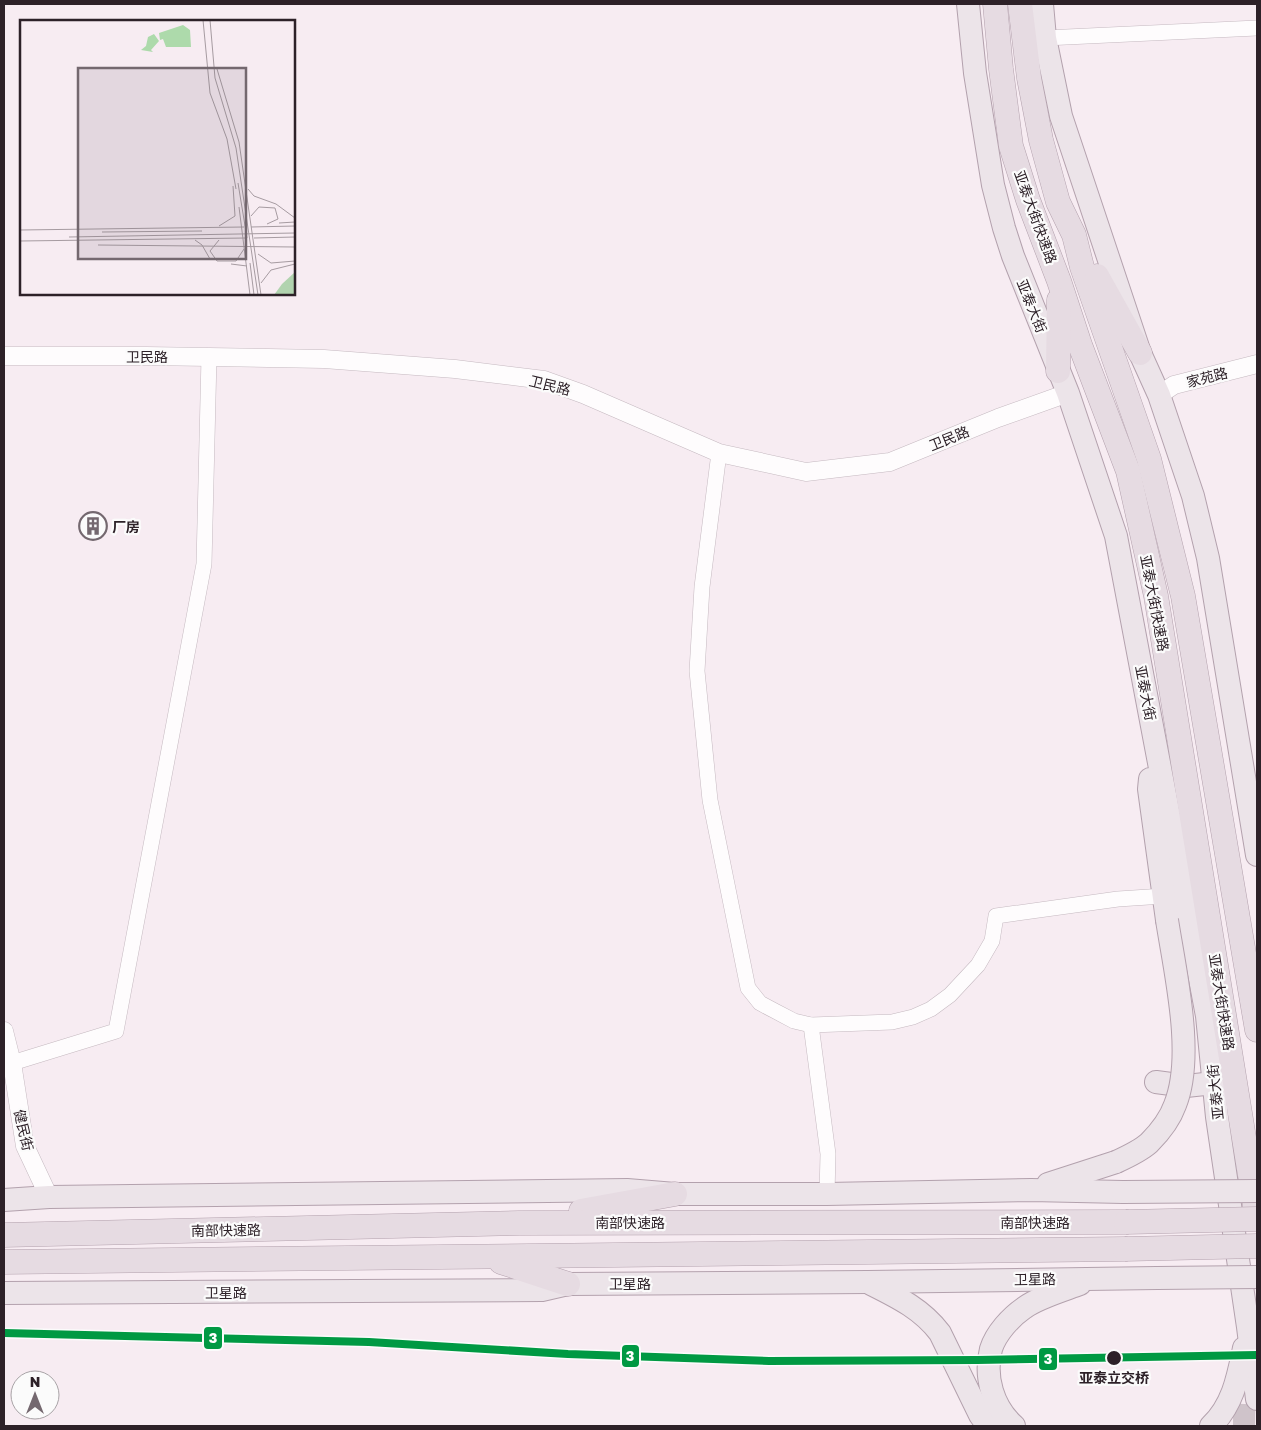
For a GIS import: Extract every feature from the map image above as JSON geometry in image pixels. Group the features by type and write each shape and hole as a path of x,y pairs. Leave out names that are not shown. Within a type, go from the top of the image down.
{"highway":[{"name":"亚泰大街快速路","path":"995,4 1011,146 1028,200 1059,281 1080,345 1128,471 1156,596 1257,1219"},
{"name":"亚泰大街快速路","path":"1020,4 1029,78 1041,140 1058,202 1074,235 1082,267 1149,459 1183,596 1257,1030"},
{"path":"1074,235 1140,354"},
{"path":"1058,371 1059,281"},
{"path":"519,1223 675,1194"},
{"name":"南部快速路","path":"4,1235 519,1223 1126,1222 1257,1219"},
{"name":"南部快速路","path":"4,1262 1257,1246"},
{"path":"483,1256 568,1284"}],"main road":[{"name":"亚泰大街","path":"968,4 976,73 993,185 1013,256 1068,393 1116,536 1206,1016 1217,1117 1257,1399"},
{"path":"1042,4 1045,38 1061,116 1140,354 1159,395 1193,496 1208,558 1257,855"},
{"path":"1031,1190 1116,1162 1148,1144 1167,1120 1175,1106 1180,1089 1184,1068 1182,1014 1149,789 1152,723"},
{"path":"1156,1082 1186,1086 1214,1083"},
{"path":"4,1200 49,1197 627,1190 675,1194 827,1194 1031,1190 1123,1192 1257,1191"},
{"name":"卫星路","path":"4,1293 542,1290 568,1284 1257,1277"},
{"path":"1014,1426 1002,1412 990,1385 988,1370 991,1348 1010,1320 1025,1307 1093,1278"},
{"path":"868,1282 903,1300 920,1312 940,1332 980,1415 988,1426"},
{"path":"1210,1426 1222,1414 1231,1399 1238,1378 1248,1327"}],"street":[{"path":"1045,38 1257,28"},
{"name":"卫民路","path":"4,356 324,359 544,380 583,394 719,453 806,472 890,462 998,418 1068,393"},
{"path":"12,1064 116,1031 204,564 209,357"},
{"name":"家苑路","path":"1159,395 1174,386 1257,364"},
{"path":"719,453 702,587 697,671 710,800 748,988 760,1003 794,1021 811,1024 892,1022 931,1009 950,995 978,965 992,941 996,916 1118,899 1164,896"},
{"path":"811,1024 828,1154 827,1194"},
{"name":"健民街","path":"4,1031 12,1064 25,1146 49,1197"}],"tunnel":[{"path":"1244,1426 1249,1363"}],"transit line":[{"name":"3","path":"4,1333 369,1342 568,1354 769,1361 977,1360 1257,1355"}],"place":[{"name":"厂房","path":"93,526"},
{"name":"亚泰立交桥","path":"1114,1358"}]}
